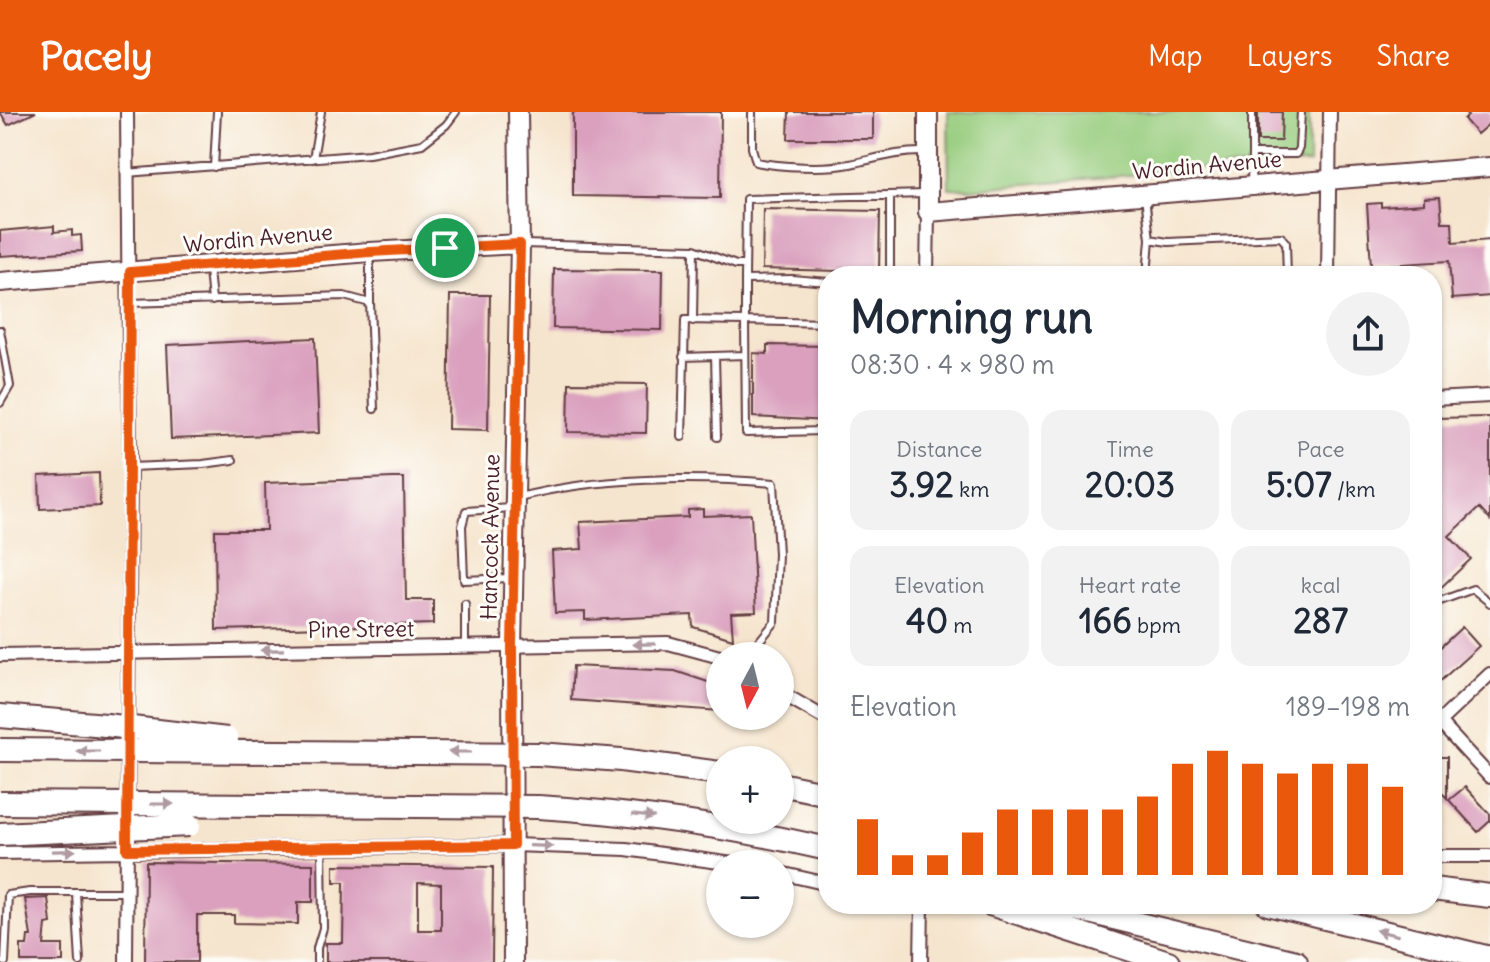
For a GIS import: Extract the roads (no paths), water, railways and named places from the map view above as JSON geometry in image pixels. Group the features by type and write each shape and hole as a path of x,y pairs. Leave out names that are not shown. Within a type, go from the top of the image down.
{"highway":[{"path":"0,716 106,725 315,751"},
{"path":"0,750 538,754 621,760 706,771"},
{"path":"794,787 818,792"},
{"path":"0,803 538,807 666,818 818,847"},
{"path":"0,834 189,825 211,803"},
{"path":"1442,890 1490,896"},
{"path":"1021,914 1168,962"},
{"path":"1097,914 1296,962"},
{"path":"1309,914 1490,958"}],"street":[{"path":"126,962 130,467 127,112"},
{"name":"Hancock Avenue","path":"513,962 512,646 520,244 518,112"},
{"path":"927,266 928,112"},
{"path":"1328,266 1330,112"},
{"name":"Wordin Avenue","path":"928,203 1145,194 1490,167"},
{"name":"Wordin Avenue","path":"0,282 370,252 520,244"},
{"path":"1442,398 1490,396"},
{"name":"Pine Street","path":"0,655 668,643 706,653"},
{"path":"1442,713 1490,674"},
{"path":"794,700 818,714"},
{"path":"1442,725 1490,777"},
{"path":"0,853 513,845 626,849 706,860"},
{"path":"1442,856 1490,856"},
{"path":"794,876 818,882"},
{"path":"919,914 921,962"}],"lane":[{"path":"214,167 217,112"},
{"path":"313,159 321,112"},
{"path":"126,173 369,154 422,144 446,125 456,112"},
{"path":"752,112 752,148 756,162 774,166 848,164 911,151 928,152"},
{"path":"1251,185 1252,112"},
{"path":"1252,154 1296,154 1301,112"},
{"path":"1145,194 1150,239 1148,266"},
{"path":"818,431 746,433 746,199 890,195 928,203"},
{"path":"890,195 890,266"},
{"path":"1150,239 1182,242 1281,237 1286,243 1287,266"},
{"path":"520,244 694,249 736,265 744,265"},
{"path":"693,321 694,249"},
{"path":"370,252 374,409"},
{"path":"208,266 212,301"},
{"path":"745,280 818,281"},
{"path":"130,303 344,296 370,303"},
{"path":"682,437 685,320 818,323"},
{"path":"0,330 10,386 0,403"},
{"path":"683,357 745,355"},
{"path":"715,356 717,437"},
{"path":"130,467 233,460"},
{"path":"513,578 464,580 462,526 466,511 514,503 572,485 719,478 774,483 778,554 775,622 759,642"},
{"path":"1442,600 1473,589 1490,603"},
{"path":"465,604 465,647"},
{"path":"317,962 317,948 323,928 322,847"},
{"path":"5,962 8,895 30,892 127,892"},
{"path":"76,893 80,962"}]}
